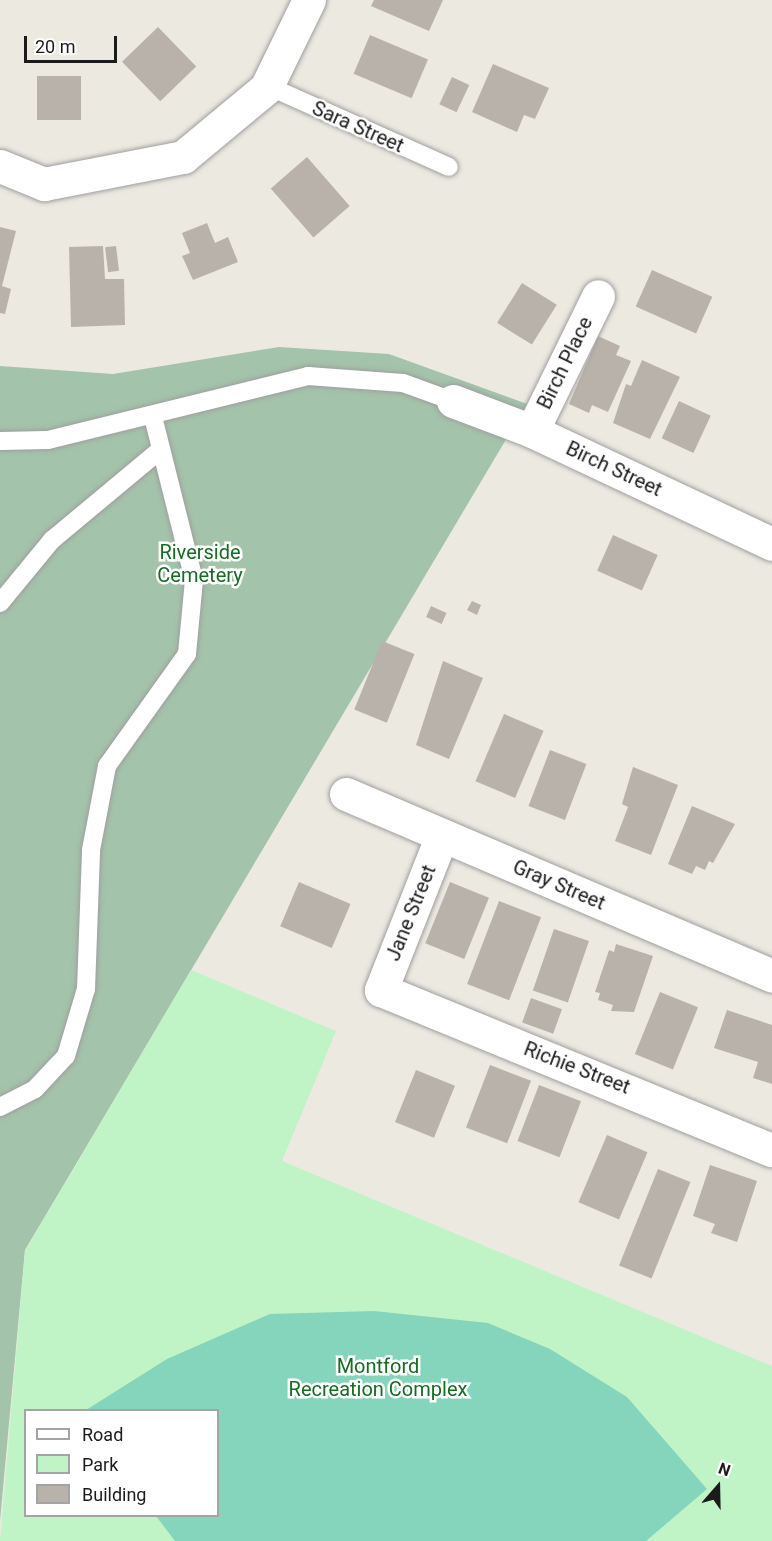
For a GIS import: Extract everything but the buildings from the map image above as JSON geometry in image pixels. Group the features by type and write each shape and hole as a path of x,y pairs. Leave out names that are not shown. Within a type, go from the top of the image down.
{"street":[{"path":"0,166 45,184 183,157 268,86 309,0"},
{"name":"Birch Place","path":"532,430 598,296"},
{"name":"Birch Street","path":"453,401 532,430 772,544"},
{"name":"Gray Street","path":"345,794 772,976"},
{"name":"Jane Street","path":"381,990 442,835"},
{"name":"Richie Street","path":"381,990 772,1150"}],"lane":[{"name":"Sara Street","path":"268,86 449,167"},
{"path":"0,441 48,440 153,417 308,376 403,383 453,401"},
{"path":"0,1107 35,1089 66,1056 86,989 91,850 107,766 187,654 194,580 153,417"},
{"path":"0,603 52,540 160,450"}],"green space":[{"name":"Riverside Cemetery","path":"279,347 389,354 527,404 25,1250 0,1521 0,366 113,374"},
{"name":"Montford Recreation Complex","path":"191,970 336,1031 282,1161 772,1366 772,1541 0,1541 25,1251"},
{"path":"374,1311 488,1323 550,1349 627,1397 707,1489 646,1541 175,1541 157,1517 219,1517 219,1409 88,1409 167,1359 270,1314"}]}
